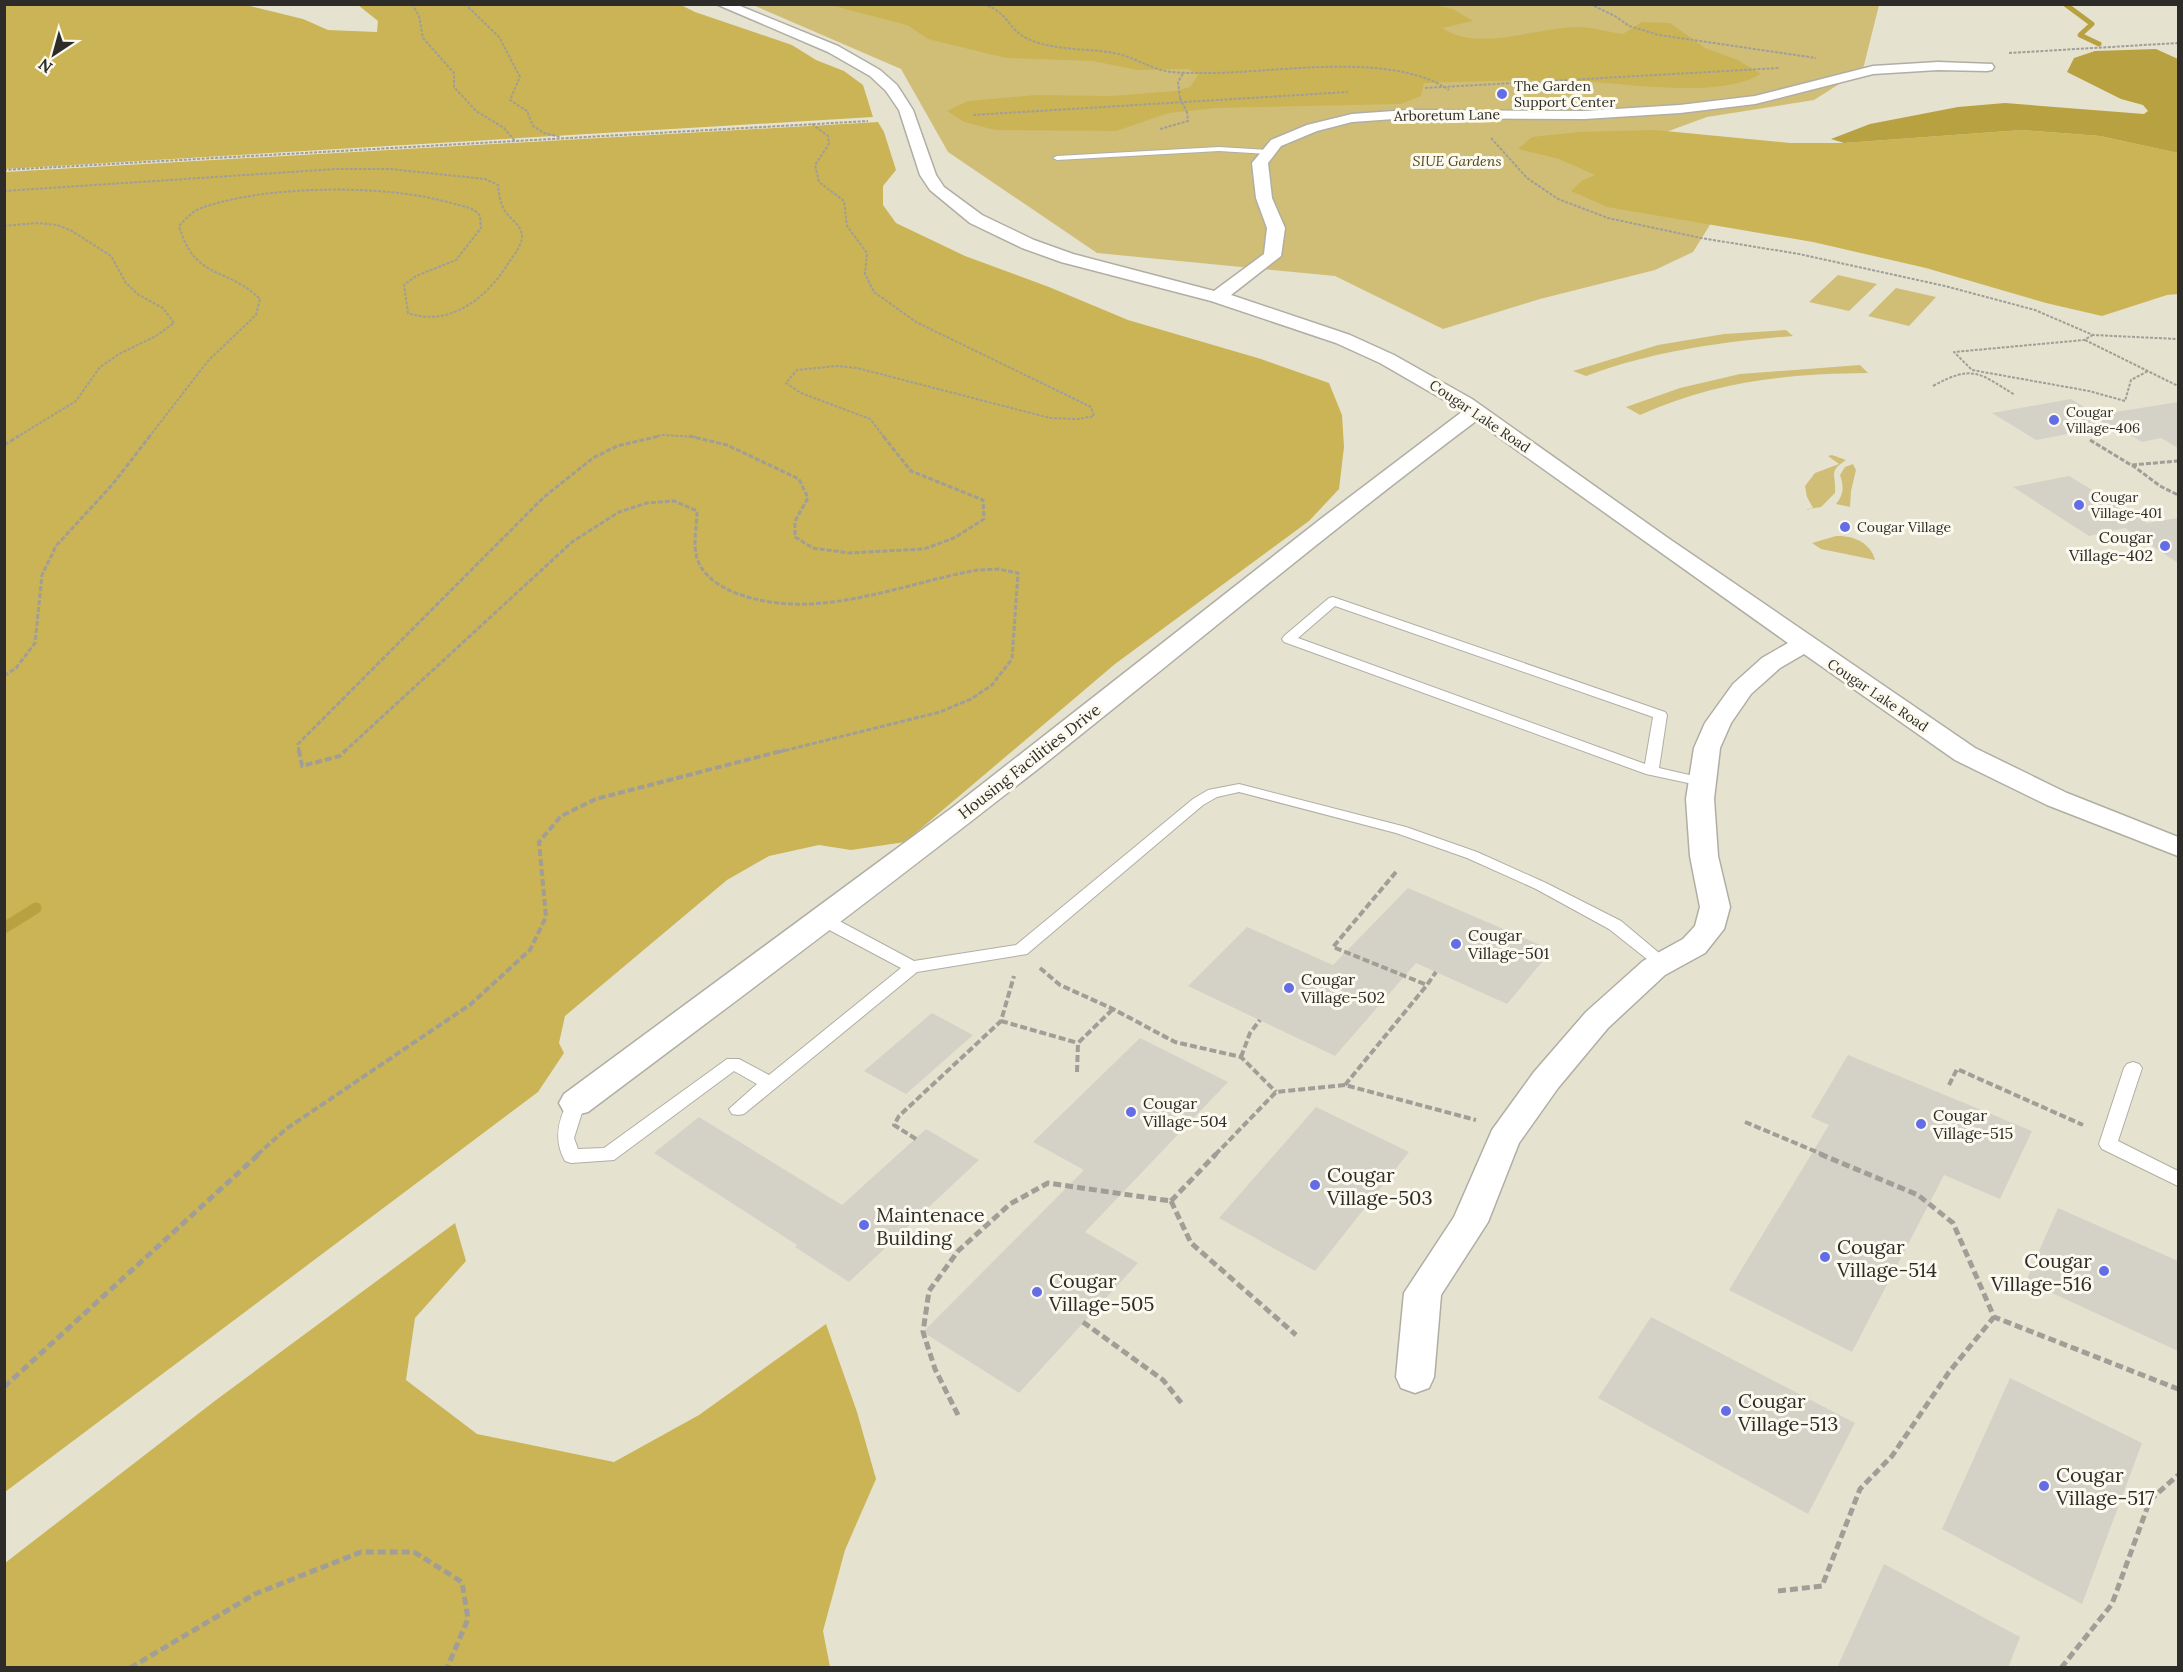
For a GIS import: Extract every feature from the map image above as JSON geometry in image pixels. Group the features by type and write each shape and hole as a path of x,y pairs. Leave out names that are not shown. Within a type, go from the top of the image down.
{"street":[{"name":"Cougar Lake Road","path":"722,4 833,48 875,73 892,88 906,110 928,175 938,190 976,219 1028,244 1067,258 1217,297 1343,339 1424,379 1476,411 1803,644 1965,754 2057,799 2178,847"},
{"name":"Arboretum Lane","path":"1268,152 1276,143 1312,128 1352,118 1408,114 1584,115 1680,109 1755,100 1873,70 1928,66 1988,67"},
{"path":"1217,297 1272,256 1276,228 1264,198 1260,163 1268,152"},
{"name":"Housing Facilities Drive","path":"576,1103 824,920 1090,714 1380,482 1476,411"},
{"path":"1415,1377 1423,1293 1470,1222 1504,1140 1546,1080 1598,1020 1654,968 1694,946 1709,929 1715,907 1704,856 1700,799 1707,748 1718,723 1742,689 1771,663 1803,644"}],"lane":[{"path":"1057,158 1219,149 1268,152"},
{"path":"1651,771 1660,715 1333,601 1289,639 1591,751 1651,771 1702,782"},
{"path":"738,1109 912,967 1021,950 1198,802 1213,793 1239,788 1401,830 1472,855 1541,886 1616,925 1663,963"},
{"path":"824,920 912,967"},
{"path":"576,1103 565,1138 571,1156 608,1155 733,1063 770,1083"},
{"path":"2133,1068 2108,1144 2178,1179"}],"path":[{"path":"412,4 420,16 423,38 454,73 454,87 476,111 504,128 515,141"},
{"path":"465,4 499,37 520,77 510,100 527,111 533,126 543,133 566,139"},
{"path":"984,4 998,8 1004,13 1019,34 1044,43 1126,55 1163,70 1223,72 1336,65 1400,72 1431,80 1444,87 1471,114 1527,178 1558,199 1608,218 1701,238 1799,254 1945,286 2035,310 2093,335 2178,339"},
{"path":"1590,4 1615,16 1629,26 1659,35 1731,48 1819,59"},
{"path":"2007,53 2178,43"},
{"path":"1421,88 1779,68"},
{"path":"1184,72 1178,82 1180,98 1187,112"},
{"path":"973,115 1350,92"},
{"path":"4,170 868,121"},
{"path":"4,1387 286,1129 471,1004 530,950 546,917 539,842 561,816 596,799 638,787 940,712 971,699 993,685 1012,659 1018,573 1002,567 971,571 863,597 808,604 773,603 741,597 708,578 698,560 697,511 674,501 647,503 619,512 572,542 340,756 302,766 298,744 544,497 593,458 617,446 663,435 686,435 727,445 799,479 808,498 795,521 795,537 813,548 849,553 924,549 954,538 984,519 983,500 911,471 870,419 801,393 786,383 797,370 837,366 857,368 1050,418 1078,419 1094,416 1091,407 916,322 873,292 865,274 867,253 847,226 844,201 819,182 815,165 829,144 828,136 812,124"},
{"path":"4,191 336,169 390,170 485,179 498,185 503,208 519,226 522,240 504,273 486,294 456,312 432,319 419,319 408,313 404,285 416,276 456,260 481,228 479,216 474,210 454,202 416,194 389,191 329,192 236,199 203,207 187,216 179,226 182,240 199,266 243,285 260,300 256,315 208,362 112,485 56,546 42,575 35,643 15,668 4,676"},
{"path":"4,225 38,223 57,225 72,231 111,256 126,283 138,295 163,308 174,323 156,336 119,354 100,367 76,400 4,445"},
{"path":"2015,395 1972,370 1954,352 2084,340 2093,335"},
{"path":"2084,340 2178,386"},
{"path":"1933,386 1956,372 1972,370 2089,391 2125,401 2131,380 2148,371"},
{"path":"2090,440 2160,486 2178,495"},
{"path":"2131,465 2178,461"},
{"path":"1396,872 1333,947 1427,985"},
{"path":"916,1139 894,1125 899,1116 1001,1021 1021,950 1060,985 1113,1009 1175,1042 1241,1057 1276,1092"},
{"path":"1345,1085 1436,972"},
{"path":"1077,1072 1078,1043 1113,1009"},
{"path":"1241,1057 1250,1033 1260,1020"},
{"path":"1001,1021 1078,1043"},
{"path":"1949,1085 1957,1069 2083,1125"},
{"path":"1171,1202 1276,1092 1345,1085 1511,1130"},
{"path":"1745,1122 1918,1195 1953,1223 1994,1317 2178,1389"},
{"path":"958,1415 935,1369 924,1332 929,1291 957,1251 1010,1204 1048,1183 1171,1202"},
{"path":"1171,1202 1191,1243 1296,1335"},
{"path":"1778,1591 1822,1586 1860,1489 1892,1456 1949,1372 1994,1317"},
{"path":"1083,1322 1163,1380 1183,1405"},
{"path":"2061,1668 2112,1604 2150,1500 2178,1475"},
{"path":"130,1668 255,1594 361,1552 414,1552 462,1582 468,1619 447,1668"}],"shaded area":[{"path":"5,5 2178,5 2178,1667 5,1667"},
{"path":"246,5 303,19 328,30 377,32 378,21 358,5 681,5 695,12 792,45 816,60 844,71 863,85 873,117 5,169 4,6"},
{"path":"830,5 1434,5 1453,9 1473,21 1442,28 1457,35 1473,38 1490,39 1577,27 1623,34 1642,22 1670,23 1705,48 1738,60 1761,74 1741,82 1692,88 1561,80 1424,83 1421,96 1401,104 1215,108 1169,113 1116,131 995,130 964,122 947,111 968,101 1036,95 1110,96 1176,91 1190,87 1198,75 1189,69 1137,70 1093,61 1006,58 928,39 907,25"},
{"path":"2156,49 2178,59 2178,153 2100,136 2022,130 1844,143 1831,139 1870,124 1958,107 2005,103 2144,114 2148,111 2143,105 2121,99 2067,72 2074,58 2095,51"},
{"path":"878,122 884,132 896,170 883,186 883,205 896,223 965,256 1049,287 1128,320 1261,359 1329,383 1342,415 1344,447 1339,489 1309,521 1115,664 905,842 851,850 819,845 769,856 727,880 565,1016 559,1043 564,1053 538,1092 5,1492 5,172"},
{"path":"1655,130 1790,143 1844,143 2022,130 2100,136 2178,153 2178,294 2167,295 2102,316 2046,303 1926,268 1813,242 1607,207 1571,191 1583,180 1595,175 1559,159 1518,149 1532,137 1579,132"},
{"path":"455,1223 466,1261 415,1318 406,1380 477,1434 614,1462 699,1415 826,1324 857,1412 876,1479 845,1550 823,1631 830,1667 5,1667 5,1563 216,1400"}],"green space":[{"name":"SIUE Gardens","path":"753,5 1879,5 1863,69 1814,100 1707,117 1666,132 1718,212 1693,252 1655,270 1540,299 1443,329 1335,276 1097,253 948,152 901,69"},
{"path":"1838,275 1877,284 1849,311 1809,302"},
{"path":"1896,288 1936,297 1909,326 1868,316"},
{"path":"1786,330 1793,336 1740,341 1662,354 1586,376 1573,371 1658,345 1724,334"},
{"path":"1860,365 1868,373 1808,375 1751,382 1696,394 1640,415 1626,407 1680,388 1740,374"},
{"path":"1832,455 1846,460 1840,464 1834,474 1835,493 1821,507 1804,510 1813,508 1807,497 1805,486 1815,473 1839,464 1828,456"},
{"path":"1853,464 1856,470 1850,507 1836,504 1841,497 1842,490 1840,475 1845,467"},
{"path":"1836,536 1860,541 1870,549 1875,560 1821,549 1812,543"}],"building":[{"path":"2071,399 2097,415 2178,402 2178,448 2161,438 2142,442 2114,425 2036,440 1992,413"},
{"name":"Cougar Village-401","path":"2069,476 2147,523 2178,518 2178,563 2125,528 2089,536 2013,487"},
{"path":"1408,888 1552,950 1507,1004 1416,963 1335,1056 1188,986 1247,927 1333,965"},
{"path":"932,1013 973,1035 906,1094 864,1071"},
{"path":"1140,1038 1228,1082 1085,1232 1138,1263 1019,1393 923,1332 1084,1170 1033,1142"},
{"path":"1848,1055 2032,1131 2000,1199 1944,1175 1852,1352 1729,1290 1829,1125 1811,1117"},
{"name":"Cougar Village-503","path":"1316,1107 1409,1152 1315,1271 1219,1218"},
{"path":"699,1117 842,1205 926,1129 979,1160 849,1282 795,1247 797,1245 654,1153"},
{"name":"Cougar Village-516","path":"2058,1208 2178,1261 2178,1351 2026,1281"},
{"name":"Cougar Village-513","path":"1651,1317 1855,1423 1808,1514 1598,1398"},
{"name":"Cougar Village-517","path":"2010,1378 2142,1443 2082,1604 1942,1529"},
{"path":"1884,1564 2020,1637 2008,1668 1837,1668"}],"waterway":[{"path":"2065,4 2092,24 2080,35 2099,44"},
{"path":"4,928 36,908"}],"place":[{"name":"The Garden Support Center","path":"1502,94"},
{"name":"Cougar Village-406","path":"2054,420"},
{"name":"Cougar Village-401","path":"2079,505"},
{"name":"Cougar Village","path":"1845,527"},
{"name":"Cougar Village-402","path":"2165,546"},
{"name":"Cougar Village-501","path":"1456,944"},
{"name":"Cougar Village-502","path":"1289,988"},
{"name":"Cougar Village-504","path":"1131,1112"},
{"name":"Cougar Village-515","path":"1921,1124"},
{"name":"Cougar Village-503","path":"1315,1185"},
{"name":"Maintenace Building","path":"864,1225"},
{"name":"Cougar Village-514","path":"1825,1257"},
{"name":"Cougar Village-516","path":"2104,1271"},
{"name":"Cougar Village-505","path":"1037,1292"},
{"name":"Cougar Village-513","path":"1726,1411"},
{"name":"Cougar Village-517","path":"2044,1486"}]}
